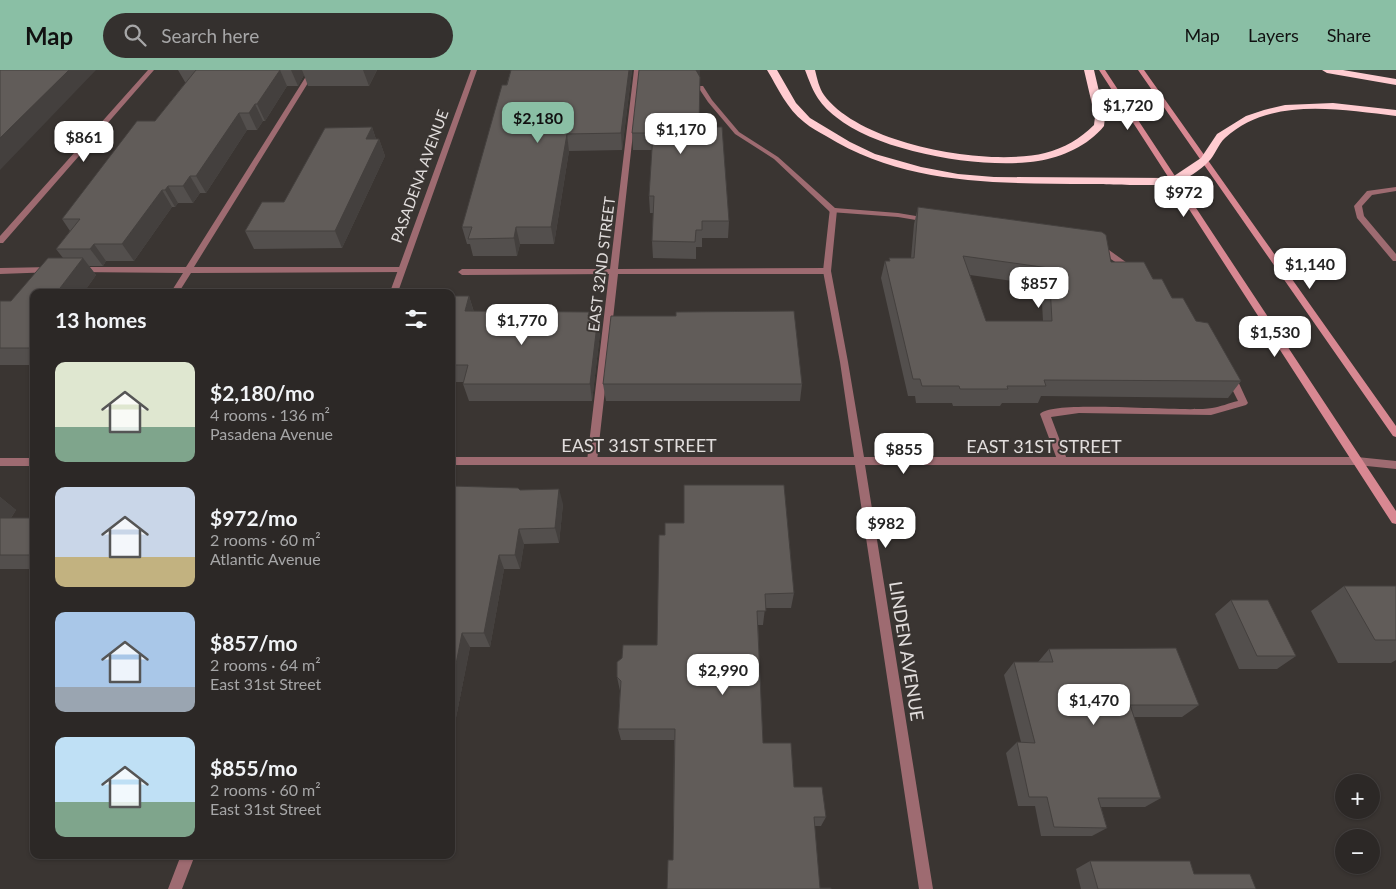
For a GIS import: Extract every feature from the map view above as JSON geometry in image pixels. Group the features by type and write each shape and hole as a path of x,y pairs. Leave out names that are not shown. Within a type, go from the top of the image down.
{"highway":[{"path":"772,70 792,104 807,120 846,144 893,163 958,177 994,180 1173,181 1205,160 1221,136 1249,118 1267,112 1285,108 1333,106 1396,113"},
{"path":"810,70 814,86 825,101 841,116 872,134 933,153 974,159 1002,160 1035,158 1057,153 1088,138 1099,126 1100,117 1089,70"},
{"path":"1327,70 1396,82"}],"main road":[{"path":"1102,70 1396,520"},
{"path":"1141,70 1396,433"}],"street":[{"path":"0,241 151,70"},
{"path":"177,289 313,70"},
{"name":"PASADENA AVENUE","path":"395,289 474,70"},
{"name":"EAST 32ND STREET","path":"592,461 637,70"},
{"path":"701,87 710,101 738,133 776,158 833,210 898,215 935,221"},
{"path":"1396,189 1370,193 1358,206 1360,216 1396,259"},
{"name":"LINDEN AVENUE","path":"833,210 827,271 860,462 926,889"},
{"path":"1091,242 1137,273"},
{"path":"0,271 60,270"},
{"path":"70,270 402,270"},
{"path":"462,272 827,271"},
{"path":"1063,462 1045,414 1079,410 1211,412 1243,403 1228,371"},
{"name":"EAST 31ST STREET","path":"455,461 1357,461 1396,465"},
{"path":"0,462 30,462"},
{"path":"175,889 186,859"}],"building":[{"path":"0,70 69,70 0,138"},
{"path":"196,70 280,70 249,113 239,113 196,176 190,176 183,186 168,186 165,190 162,190 122,244 94,244 90,249 56,249 80,219 62,219 137,121 155,121"},
{"path":"511,70 629,70 621,133 567,134 551,227 516,227 514,238 468,239 472,227 462,227 502,85 507,85"},
{"path":"639,70 696,70 700,77 699,127 722,127 729,221 702,221 702,230 696,230 695,242 652,241 654,196 649,196 653,133 632,133"},
{"path":"372,127 366,139 379,139 335,231 245,231 262,202 284,202 325,128"},
{"path":"918,207 1102,232 1106,235 1111,262 1144,262 1153,279 1162,279 1172,298 1183,298 1196,321 1208,323 1241,381 1044,380 1046,386 1007,386 1008,389 960,389 959,386 922,386 920,379 913,379 885,261 890,261 889,258 914,258","holes":["963,256 1049,268 1052,321 986,321"]},
{"path":"48,258 83,258 59,289 30,289 30,348 0,348 0,301 11,301"},
{"path":"455,296 469,296 465,311 589,312 588,316 598,316 590,384 463,384 468,365 455,365"},
{"path":"794,311 802,384 603,384 611,316 676,316 676,312"},
{"path":"684,485 784,485 794,593 765,594 766,611 757,611 763,743 791,743 794,787 822,787 826,817 814,817 820,888 831,889 667,889 668,860 673,860 675,729 618,729 621,681 617,677 617,662 622,658 623,645 657,645 659,535 665,535 665,523 684,523"},
{"path":"455,486 518,488 520,490 559,489 555,528 519,529 515,555 499,555 484,633 462,633 455,669"},
{"path":"0,518 30,518 30,555 0,555"},
{"path":"1344,586 1396,586 1396,640 1375,640"},
{"path":"1231,600 1268,600 1296,656 1257,656"},
{"path":"1176,648 1199,705 1130,705 1161,798 1098,798 1107,828 1054,827 1047,797 1029,797 1017,742 1035,743 1014,662 1053,662 1049,649"},
{"path":"1090,861 1190,861 1194,874 1250,874 1256,889 1098,889"}]}
